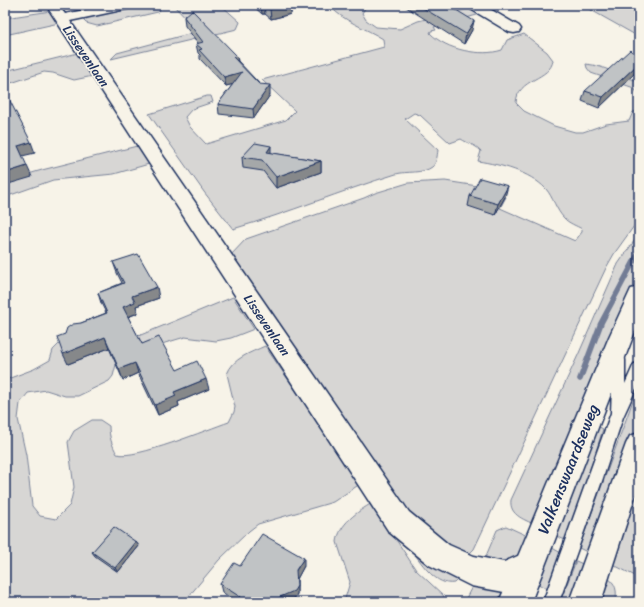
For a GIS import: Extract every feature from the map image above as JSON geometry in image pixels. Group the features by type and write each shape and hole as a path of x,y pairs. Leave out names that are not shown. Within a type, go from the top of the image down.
{"street":[{"path":"56,12 126,5"},
{"path":"474,5 514,29"},
{"name":"Lissevenlaan","path":"56,12 399,522 439,555 471,571 504,577 529,566"},
{"name":"Valkenswaardseweg","path":"515,602 639,295"},
{"path":"585,602 639,444"}],"lane":[{"name":"Valkenswaardseweg","path":"616,417 621,337"},
{"name":"Valkenswaardseweg","path":"551,602 590,495 616,417 639,368"}],"shaded area":[{"path":"138,5 157,5 160,10 158,12 97,26 84,21 101,13"},
{"path":"173,5 221,5 240,22 237,29 111,59 117,53 192,33 195,28"},
{"path":"329,5 371,5 366,7 362,13 366,20 376,27 400,29 418,21 475,7 484,13 434,27 436,30 431,31 430,33 445,44 454,48 484,53 502,50 507,40 524,34 547,52 553,60 551,67 547,72 522,89 518,95 516,103 524,111 554,126 575,132 583,132 606,124 629,121 633,112 639,111 639,219 606,268 474,549 470,553 457,554 413,518 230,256 246,239 375,193 408,183 445,181 484,187 506,197 500,208 575,241 582,232 582,229 564,218 546,189 539,183 523,173 478,161 481,151 479,149 461,139 450,143 420,115 414,113 405,119 438,150 436,161 432,167 419,172 396,174 233,229 204,192 149,114 211,96 213,102 192,109 185,117 190,127 206,144 286,120 295,111 262,80 384,47 383,39 347,20 334,11"},
{"path":"582,5 639,5 639,37"},
{"path":"51,11 59,23 5,35 5,18"},
{"path":"78,53 93,76 74,80 53,73 44,72 5,85 5,71"},
{"path":"586,64 594,65 639,81 639,96 634,88 591,73"},
{"path":"137,146 149,164 114,174 53,180 5,197 5,181"},
{"path":"639,234 639,282 538,526 519,517 513,510 511,500 579,353 618,264"},
{"path":"233,297 254,329 231,338 216,341 185,337 117,361 113,376 109,381 78,396 65,396 46,390 28,393 20,403 18,419 26,455 32,506 40,516 56,519 70,505 74,487 68,442 74,431 92,420 100,420 109,426 111,441 117,454 126,455 155,448 229,422 235,407 227,374 233,364 238,360 265,346 360,484 333,502 258,524 219,560 184,602 5,602 5,380 34,369 50,360 53,350 60,343 131,339"},
{"path":"639,384 639,423 593,555 579,548"},
{"path":"596,425 603,429 582,496 565,540 552,534"},
{"path":"639,468 639,578 608,562"},
{"path":"372,503 416,570 443,595 446,602 344,602 350,582 337,542 338,536 345,524 350,519 360,510"},
{"path":"506,526 534,539 529,547 518,558 500,563 483,563 497,530"},
{"path":"547,545 561,553 547,589 533,581"},
{"path":"413,552 459,578 454,583 441,581 430,574"},
{"path":"576,561 587,566 577,602 560,602"},
{"path":"606,577 614,584 616,595 615,602 595,602"},
{"path":"474,583 504,589 507,602 464,602"}],"building":[{"path":"265,5 289,5 270,9"},
{"path":"418,5 448,5 474,21 466,34"},
{"path":"192,10 237,56 233,57 259,84 270,85 253,109 218,104 242,72 224,77 199,50 202,49 196,44 203,42 184,17"},
{"path":"630,50 639,59 639,63 603,97 585,91"},
{"path":"9,99 31,142 18,146 27,166 5,173 5,100"},
{"path":"255,143 271,146 267,152 321,161 276,177 262,160 242,157"},
{"path":"480,178 508,186 498,204 470,196"},
{"path":"138,254 157,287 132,296 135,302 123,307 142,344 159,337 177,370 197,361 206,379 174,392 176,396 155,405 135,363 119,369 105,337 63,354 57,337 65,334 67,328 73,324 81,323 107,313 98,293 124,283 113,262"},
{"path":"114,527 136,542 115,568 92,552"},
{"path":"262,534 304,558 296,570 297,586 294,591 280,597 276,602 248,602 220,584 234,563 240,566"}],"waterway":[{"path":"580,379 601,323 639,252"}]}
